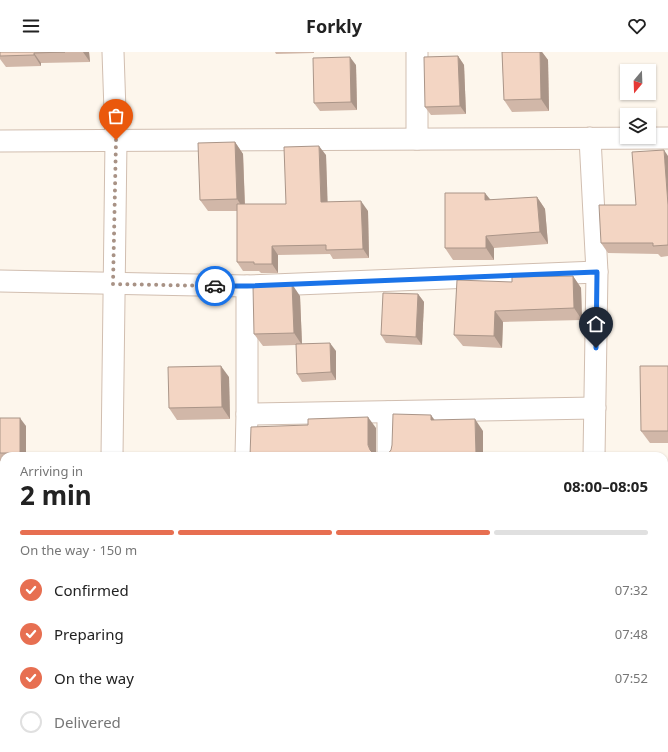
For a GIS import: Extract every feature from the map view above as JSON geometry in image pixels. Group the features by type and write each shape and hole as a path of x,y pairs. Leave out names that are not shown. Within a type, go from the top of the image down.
{"street":[{"path":"112,452 116,140 113,52"},
{"path":"417,52 417,139"},
{"path":"590,138 597,272 594,452"},
{"path":"0,141 668,138"},
{"path":"0,281 247,286 597,272"},
{"path":"246,452 247,286"},
{"path":"247,414 595,408"},
{"path":"388,412 388,452"}],"building":[{"path":"0,52 65,52 0,56"},
{"path":"502,52 540,52 541,99 504,100"},
{"path":"458,56 460,106 425,107 424,57"},
{"path":"350,57 351,102 314,103 313,58"},
{"path":"235,142 237,199 200,200 198,143"},
{"path":"319,146 321,202 361,201 363,249 326,250 326,245 272,246 272,264 237,262 237,204 286,204 284,147"},
{"path":"664,150 668,205 668,245 653,246 653,243 601,243 599,205 636,205 632,152"},
{"path":"445,193 485,193 485,200 537,197 540,232 486,236 486,248 445,248"},
{"path":"573,276 574,308 495,311 494,336 454,335 457,280 512,282 512,277"},
{"path":"292,284 294,333 254,334 253,286"},
{"path":"383,293 418,294 416,337 381,335"},
{"path":"330,343 331,372 297,374 296,344"},
{"path":"221,366 222,407 169,408 168,367"},
{"path":"640,366 668,366 668,431 641,431"},
{"path":"393,414 431,415 431,420 475,419 476,452 389,452 392,445"},
{"path":"368,417 368,445 372,452 250,452 251,427 308,425 308,419"},
{"path":"0,418 20,418 20,452 0,452"}],"way so far":[{"path":"116,140 113,284 215,286"}],"route":[{"path":"215,286 597,272 596,348"}]}
